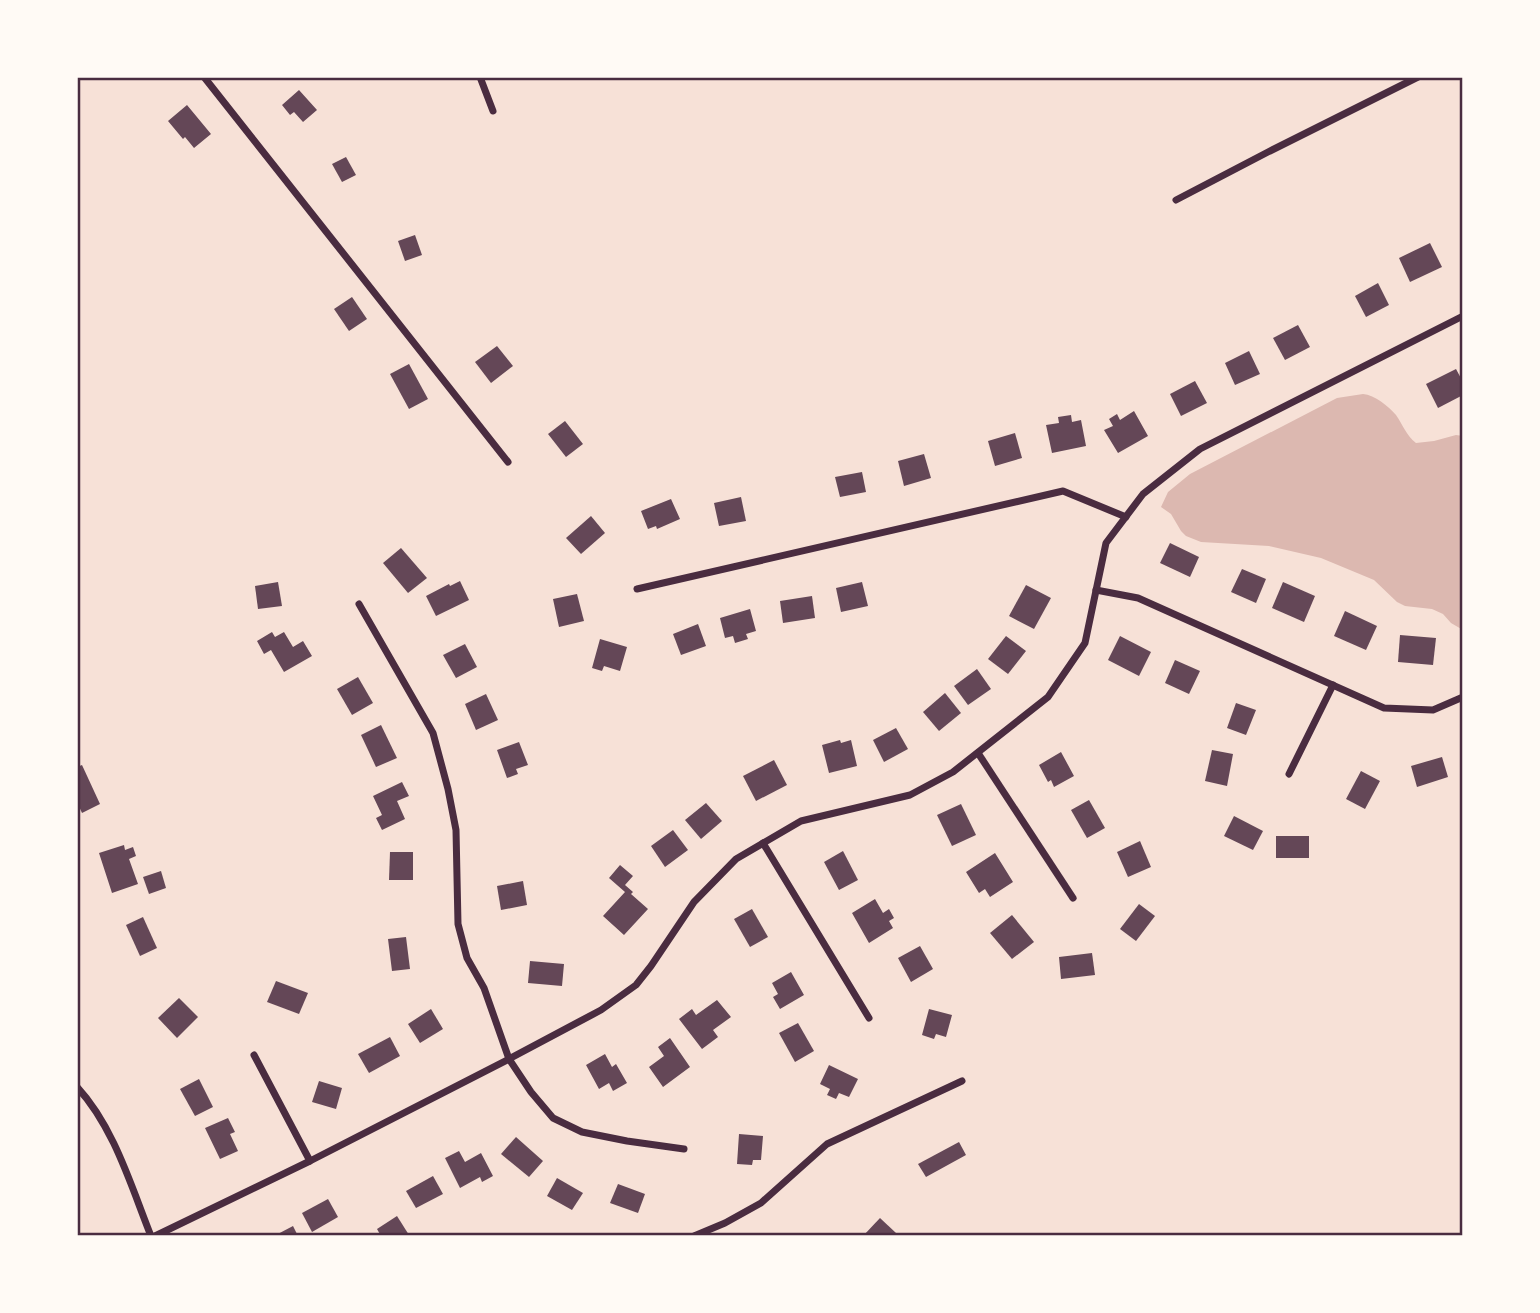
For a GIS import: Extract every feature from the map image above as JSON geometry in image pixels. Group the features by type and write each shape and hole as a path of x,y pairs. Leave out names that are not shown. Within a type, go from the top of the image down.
{"street":[{"path":"204,77 508,462"},
{"path":"480,77 493,111"},
{"path":"1176,200 1418,77"},
{"path":"77,1087 94,1109 117,1152 153,1236 310,1161 601,1010 636,985 694,902 736,859 801,821 910,795 953,772 1048,698 1085,643 1106,543 1143,494 1200,449 1463,316"},
{"path":"637,589 1063,491 1126,517"},
{"path":"1096,590 1138,598 1384,708 1433,710 1463,697"},
{"path":"359,604 433,733 456,830 458,924 467,958 484,988 509,1059 531,1092 554,1118 582,1132 627,1142 684,1149"},
{"path":"1289,774 1333,685"},
{"path":"978,752 1073,898"},
{"path":"763,843 869,1018"},
{"path":"254,1055 310,1161"},
{"path":"694,1236 761,1203 827,1144 962,1081"}],"shaded area":[{"path":"1363,394 1377,399 1389,408 1416,443 1463,436 1463,630 1443,614 1432,609 1405,606 1374,580 1321,558 1269,546 1201,542 1186,536 1171,514 1161,507 1168,492 1190,474 1337,398"}],"building":[{"path":"299,90 317,110 303,122 294,112 290,115 282,105"},
{"path":"187,105 211,134 194,148 168,121"},
{"path":"346,157 356,175 342,182 332,164"},
{"path":"415,235 422,255 405,261 398,241"},
{"path":"1430,243 1442,267 1410,282 1399,258"},
{"path":"1378,283 1389,305 1366,317 1355,296"},
{"path":"352,297 367,319 349,331 334,309"},
{"path":"1298,325 1310,347 1285,360 1273,338"},
{"path":"497,346 513,366 491,383 475,362"},
{"path":"1249,351 1260,374 1235,385 1225,363"},
{"path":"409,364 428,399 409,409 390,374"},
{"path":"1456,369 1463,382 1463,395 1438,408 1426,384"},
{"path":"1195,381 1207,403 1181,416 1170,394"},
{"path":"1134,411 1148,436 1118,453 1104,430 1113,426 1109,419 1117,414 1120,420"},
{"path":"1071,415 1072,422 1081,420 1086,446 1052,453 1046,425 1059,423 1058,417"},
{"path":"565,421 583,444 566,457 548,434"},
{"path":"1015,433 1022,458 995,466 988,441"},
{"path":"924,454 931,478 904,486 898,461"},
{"path":"862,472 866,492 840,497 835,477"},
{"path":"741,497 746,521 719,526 714,503"},
{"path":"671,499 680,519 657,529 656,526 648,529 641,511"},
{"path":"591,516 605,533 581,554 566,538"},
{"path":"1170,543 1199,557 1190,577 1160,563"},
{"path":"401,548 427,578 408,593 383,563"},
{"path":"1242,569 1266,579 1256,603 1231,592"},
{"path":"460,581 469,600 436,616 426,596"},
{"path":"278,582 282,606 258,609 255,586"},
{"path":"862,582 868,606 841,612 836,588"},
{"path":"1283,582 1315,596 1304,622 1272,608"},
{"path":"1026,585 1051,598 1034,629 1009,616"},
{"path":"577,594 584,621 559,627 553,599"},
{"path":"812,596 815,618 783,623 780,601"},
{"path":"750,609 756,631 746,634 748,639 735,643 733,636 725,638 720,618"},
{"path":"1345,611 1377,626 1366,650 1334,636"},
{"path":"698,624 706,646 681,655 673,634"},
{"path":"272,632 275,637 284,632 293,647 303,641 312,656 284,672 271,650 264,654 257,641"},
{"path":"1400,635 1436,638 1433,665 1398,662"},
{"path":"1006,636 1026,651 1008,674 988,659"},
{"path":"1120,636 1151,652 1139,676 1108,660"},
{"path":"600,639 627,647 620,671 604,666 602,671 592,668"},
{"path":"465,644 477,667 456,678 443,655"},
{"path":"1175,660 1200,671 1189,694 1165,683"},
{"path":"977,669 991,689 968,705 954,686"},
{"path":"358,677 373,703 352,715 337,689"},
{"path":"945,693 961,713 939,731 923,712"},
{"path":"486,694 498,720 476,730 465,704"},
{"path":"1236,703 1256,710 1246,735 1227,728"},
{"path":"381,725 397,758 376,767 361,735"},
{"path":"896,728 908,749 884,762 873,740"},
{"path":"840,740 841,743 851,740 857,766 829,773 822,745"},
{"path":"519,742 528,765 516,769 518,774 507,778 497,750"},
{"path":"1212,750 1233,754 1227,786 1205,781"},
{"path":"1061,752 1074,776 1054,787 1051,780 1048,782 1039,765"},
{"path":"1442,757 1448,777 1417,787 1411,766"},
{"path":"774,760 787,785 756,801 743,776"},
{"path":"82,765 100,804 82,813 77,802 77,767"},
{"path":"1361,771 1380,781 1365,809 1346,799"},
{"path":"402,782 409,796 397,801 405,819 382,830 376,818 382,815 373,796"},
{"path":"1089,800 1105,828 1087,838 1071,810"},
{"path":"706,803 722,821 701,839 685,820"},
{"path":"961,804 976,835 952,846 937,815"},
{"path":"1234,816 1263,831 1253,850 1224,836"},
{"path":"673,830 688,850 665,867 651,846"},
{"path":"1276,836 1309,836 1309,858 1276,858"},
{"path":"1140,841 1151,867 1128,877 1117,852"},
{"path":"124,845 125,850 133,847 136,856 129,859 138,884 112,893 99,853"},
{"path":"843,851 858,880 839,890 824,862"},
{"path":"390,852 413,852 413,880 389,880"},
{"path":"995,853 1013,882 990,897 985,889 979,893 966,872"},
{"path":"620,865 633,876 625,885 648,909 624,935 603,916 625,892 609,878"},
{"path":"161,871 166,888 149,894 143,877"},
{"path":"523,881 527,905 501,910 497,886"},
{"path":"875,899 883,913 889,909 894,918 889,921 893,928 869,943 852,913"},
{"path":"1139,904 1155,916 1136,941 1120,929"},
{"path":"752,909 768,937 750,947 734,919"},
{"path":"1012,915 1034,942 1012,959 990,933"},
{"path":"143,917 157,948 140,956 126,925"},
{"path":"406,937 410,969 392,971 388,939"},
{"path":"920,946 933,969 911,982 898,958"},
{"path":"1092,953 1095,975 1061,979 1059,957"},
{"path":"530,961 564,964 562,986 528,983"},
{"path":"791,972 804,995 780,1009 773,997 778,994 772,983"},
{"path":"276,981 308,993 299,1014 267,1002"},
{"path":"179,998 198,1017 177,1038 158,1018"},
{"path":"717,1000 731,1017 713,1030 718,1037 702,1049 679,1019 692,1009 696,1015"},
{"path":"431,1009 443,1029 420,1043 408,1024"},
{"path":"929,1009 952,1015 946,1037 936,1034 934,1039 922,1035"},
{"path":"798,1023 814,1051 795,1062 779,1033"},
{"path":"390,1037 400,1056 369,1073 358,1054"},
{"path":"670,1038 690,1067 663,1087 649,1067 664,1056 658,1047"},
{"path":"605,1054 612,1067 616,1064 627,1083 613,1091 609,1083 599,1089 586,1065"},
{"path":"829,1065 858,1079 849,1097 839,1093 836,1099 827,1095 830,1089 820,1084"},
{"path":"199,1079 213,1107 195,1116 180,1089"},
{"path":"319,1081 342,1088 336,1109 312,1102"},
{"path":"228,1118 235,1132 230,1134 238,1151 220,1159 205,1128"},
{"path":"739,1134 763,1136 761,1160 753,1160 752,1165 737,1164"},
{"path":"516,1137 543,1161 529,1177 501,1154"},
{"path":"959,1142 966,1155 926,1177 918,1164"},
{"path":"459,1151 465,1162 481,1153 493,1176 482,1182 480,1177 460,1188 445,1158"},
{"path":"433,1176 443,1194 416,1208 406,1191"},
{"path":"557,1178 583,1193 572,1210 547,1196"},
{"path":"618,1184 645,1194 638,1213 610,1203"},
{"path":"328,1199 338,1217 312,1232 302,1213"},
{"path":"397,1216 409,1235 381,1236 377,1229"},
{"path":"880,1218 896,1233 892,1236 863,1236"},
{"path":"293,1226 298,1236 274,1236"}]}
